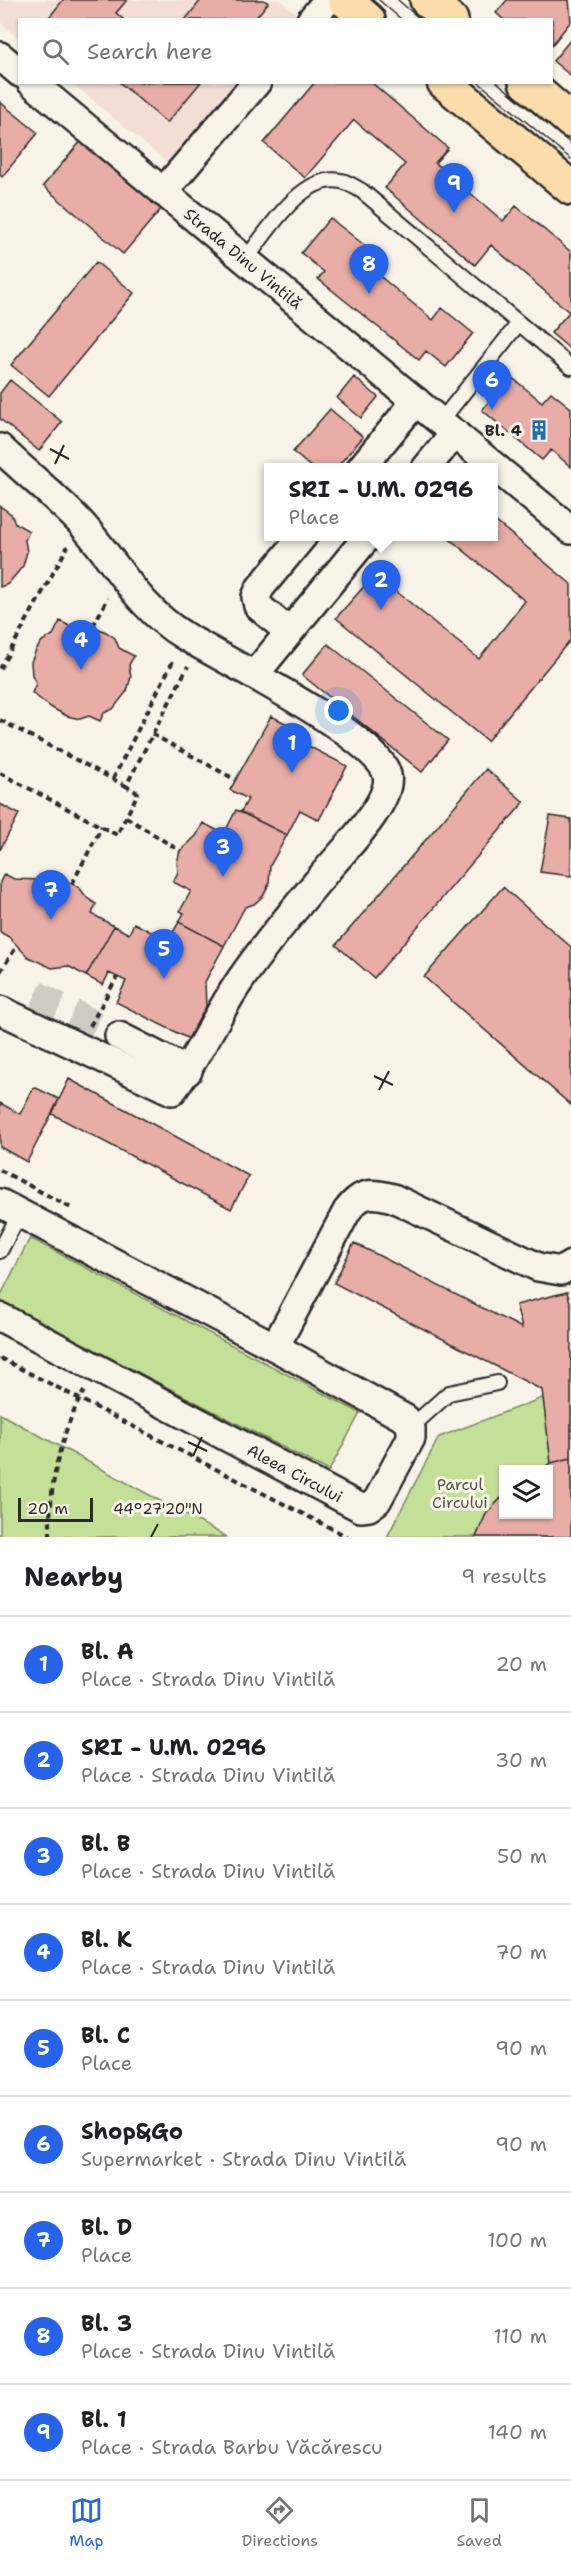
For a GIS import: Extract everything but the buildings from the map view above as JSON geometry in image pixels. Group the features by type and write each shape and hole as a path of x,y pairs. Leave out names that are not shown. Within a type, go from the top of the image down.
{"main road":[{"path":"345,0 366,18"},
{"path":"427,0 449,18"},
{"path":"446,84 571,188"},
{"path":"528,84 571,121"}],"street":[{"path":"313,18 328,0"},
{"path":"0,56 18,71"},
{"name":"Strada Dinu Vintilă","path":"33,84 491,463"},
{"path":"163,192 255,84"},
{"path":"365,463 416,401"},
{"path":"429,463 448,427"},
{"path":"0,448 80,522 154,614 192,640 255,674 328,721 377,759 387,775 386,792 374,813 296,907 240,980 200,1046 188,1071 172,1091 0,1010"},
{"name":"Strada Dinu Vintilă","path":"498,469 571,530"},
{"path":"289,632 258,606 256,597 260,588 300,541"},
{"path":"255,674 365,541"},
{"path":"119,1036 188,1071"},
{"path":"275,1347 347,1211 356,1200 366,1195 380,1194 393,1198 538,1267 561,1271 571,1265"},
{"path":"10,1208 275,1347 406,1419 411,1428"},
{"name":"Aleea Circului","path":"0,1317 361,1508 369,1507 377,1502 411,1438 411,1428"}],"lane":[{"path":"246,259 303,190 323,181 342,181 362,191 571,367"},
{"path":"448,427 519,323"},
{"path":"0,1251 10,1208"},
{"path":"411,1428 449,1393 497,1383"}],"path":[{"path":"0,669 80,522"},
{"path":"126,786 152,734 192,640"},
{"path":"113,779 192,640"},
{"path":"0,720 138,794 117,835 0,773"},
{"path":"152,734 236,780"},
{"path":"126,817 180,851"},
{"path":"72,884 102,826"},
{"path":"0,972 17,946"},
{"path":"87,1032 117,977"},
{"path":"0,1358 348,1537"},
{"path":"50,1537 52,1491 61,1440 96,1368"}],"shaded area":[{"path":"0,0 280,0 298,15 296,18 18,18 18,38 0,22"},
{"path":"73,84 239,84 170,165"}],"green space":[{"path":"30,1238 360,1413 329,1471 0,1301"},
{"name":"Parcul Circului","path":"571,1387 571,1537 387,1537 439,1437"},
{"path":"0,1414 227,1537 0,1537"}],"tunnel":[{"path":"36,994 119,1036"}],"tram line":[{"path":"379,0 400,18"},
{"path":"398,0 419,18"},
{"path":"480,84 571,159"},
{"path":"499,84 571,144"}],"place":[{"name":"Bl. 1","path":"454,213"},
{"name":"Bl. 3","path":"369,294"},
{"name":"Shop&Go","path":"492,410"},
{"name":"Bl. 4","path":"539,430"},
{"name":"SRI - U.M. 0296","path":"381,610"},
{"name":"Bl. K","path":"81,670"},
{"name":"Bl. A","path":"292,773"},
{"name":"Bl. B","path":"223,877"},
{"name":"Bl. D","path":"51,920"},
{"name":"Bl. C","path":"164,979"}]}
